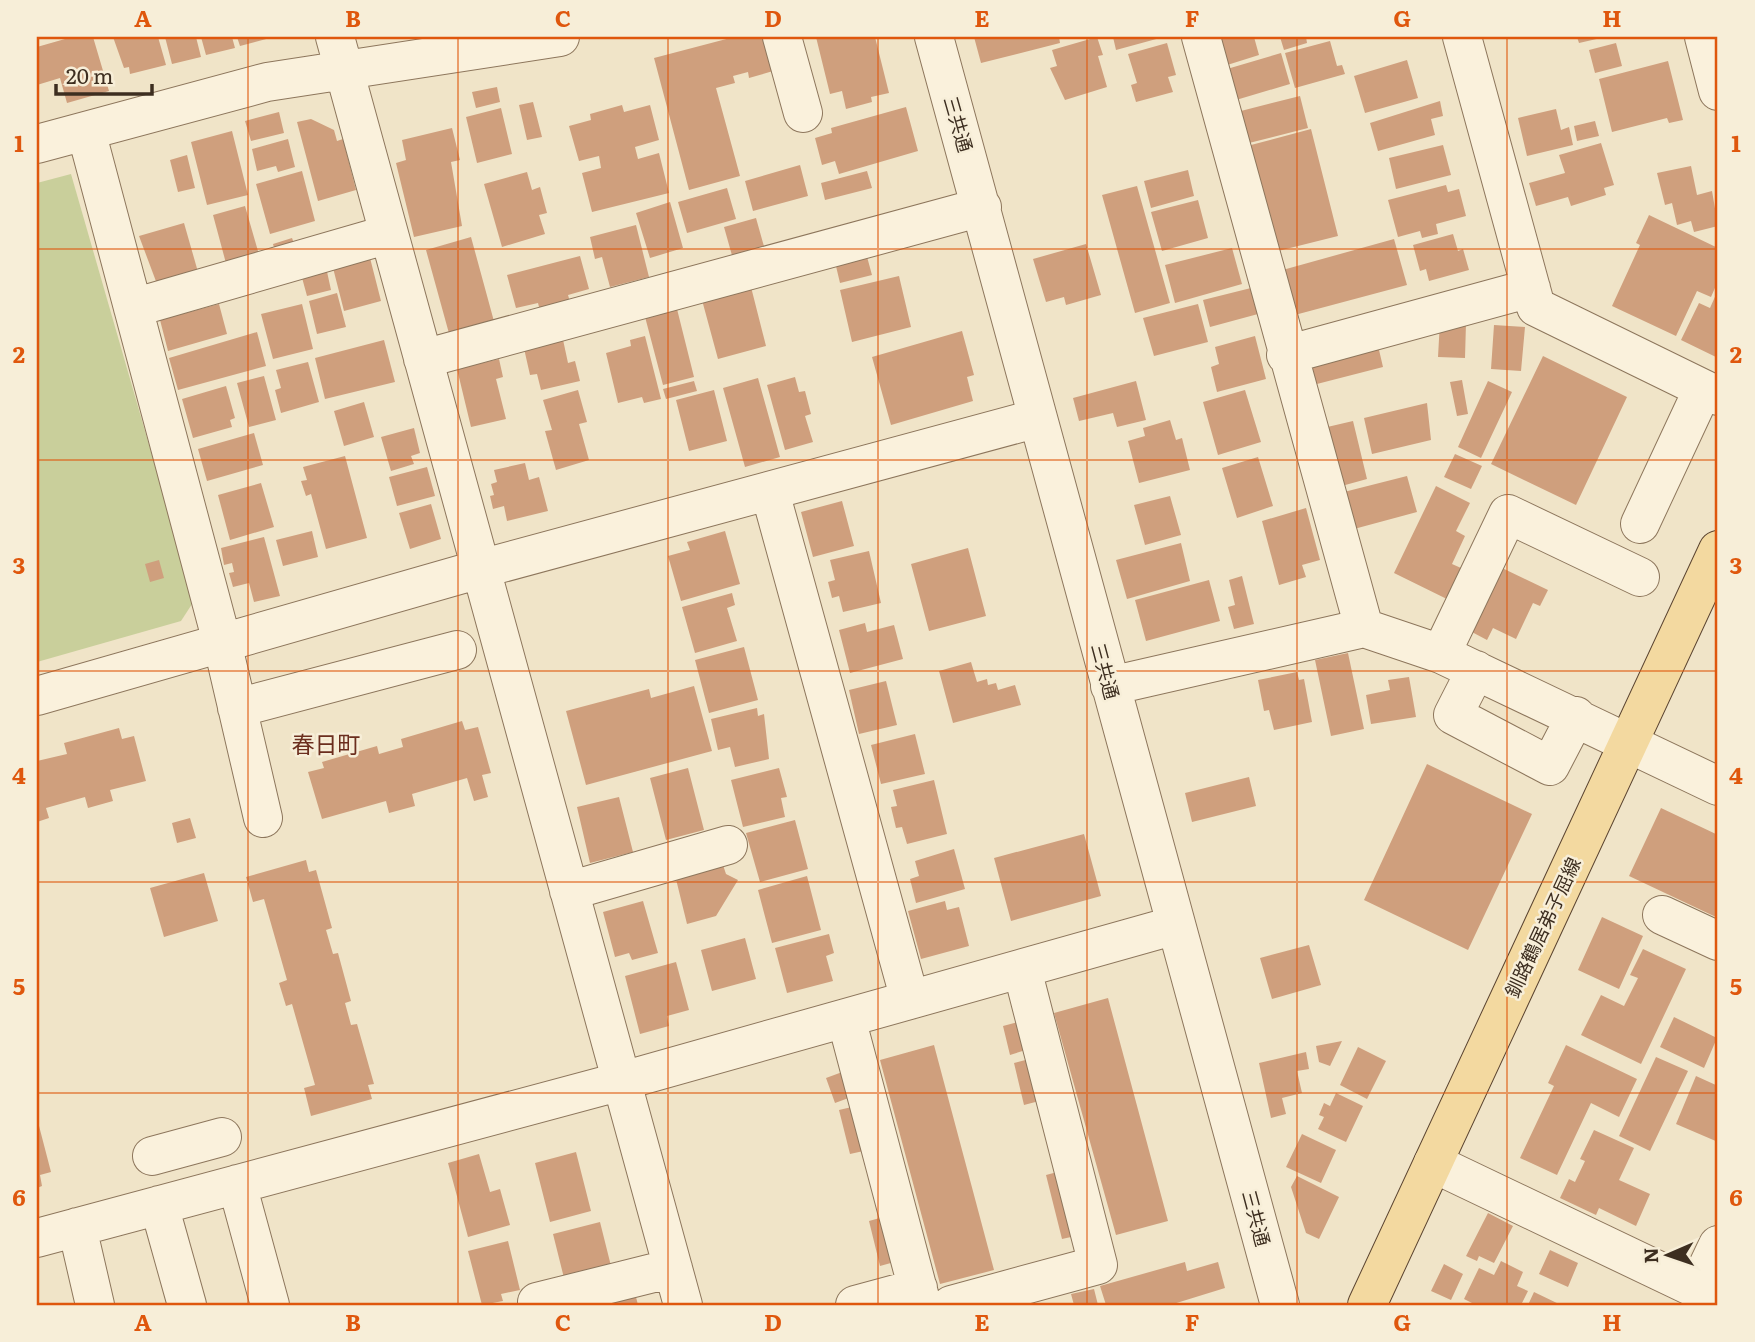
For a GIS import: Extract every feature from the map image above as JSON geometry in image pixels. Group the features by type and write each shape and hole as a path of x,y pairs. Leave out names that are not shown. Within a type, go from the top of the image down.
{"main road":[{"name":"釧路鶴居弟子屈線","path":"1367,1305 1718,550"}],"street":[{"path":"37,144 267,82 339,54 560,37"},
{"path":"782,37 803,113"},
{"name":"三共通","path":"934,37 1280,1305"},
{"path":"1201,37 1286,355 1364,628"},
{"path":"1462,37 1536,307 1711,392 1640,524"},
{"path":"1704,37 1718,92"},
{"path":"339,54 683,1305"},
{"path":"86,131 222,642 263,818"},
{"path":"423,359 982,207"},
{"path":"133,308 389,234"},
{"path":"1286,355 1531,288"},
{"path":"37,696 480,569 1038,418"},
{"path":"770,492 910,1000"},
{"path":"1441,654 1508,514 1640,577"},
{"path":"1110,686 1364,628 1441,654 1629,741 1718,786"},
{"path":"237,708 457,650"},
{"path":"1476,670 1453,715 1550,766 1576,716"},
{"path":"569,891 728,845"},
{"path":"1662,915 1718,941"},
{"path":"37,1238 622,1080 1176,925"},
{"path":"951,1305 1029,1295 1098,1265 1022,969"},
{"path":"846,1018 920,1297 855,1305"},
{"path":"152,1156 208,1141 223,1188 270,1305"},
{"path":"1433,1163 1708,1294 1718,1245"},
{"path":"159,1205 187,1305"},
{"path":"77,1227 95,1305"},
{"path":"537,1302 673,1268"}],"green space":[{"path":"71,174 194,601 181,621 37,662 37,183"}],"building":[{"path":"72,37 93,37 109,91 67,103 60,78 37,85 37,47"},
{"path":"113,37 158,37 166,65 130,74 129,67 124,68"},
{"path":"165,37 196,37 201,57 172,64"},
{"path":"201,37 232,37 235,48 206,55"},
{"path":"237,37 270,37 270,38 240,46"},
{"path":"734,37 764,37 773,71 749,78 748,72 733,76 735,83 716,88 740,176 689,190 654,58"},
{"path":"816,37 875,37 889,93 871,97 872,102 846,109 842,91 830,94"},
{"path":"974,37 1059,37 1060,43 981,63"},
{"path":"1097,37 1103,55 1098,56 1107,87 1065,100 1050,68 1057,66 1052,50"},
{"path":"1113,37 1160,37 1160,38 1116,50"},
{"path":"1215,37 1254,37 1259,55 1224,66"},
{"path":"1280,37 1306,37 1307,43 1284,50"},
{"path":"1577,37 1601,37 1601,38 1579,43"},
{"path":"1330,41 1337,66 1342,65 1345,74 1295,88 1285,53"},
{"path":"1167,43 1176,75 1168,77 1173,92 1136,102 1131,85 1137,83 1128,54"},
{"path":"1616,43 1622,66 1595,73 1589,50"},
{"path":"1281,53 1290,84 1236,100 1227,69"},
{"path":"1407,60 1418,98 1365,113 1354,76"},
{"path":"1668,61 1683,120 1669,123 1667,118 1612,132 1599,79"},
{"path":"497,87 500,102 476,108 472,92"},
{"path":"1300,96 1308,128 1245,144 1237,112"},
{"path":"1440,101 1443,116 1431,119 1435,135 1378,151 1370,123"},
{"path":"533,102 542,137 527,140 519,105"},
{"path":"622,105 624,112 650,105 659,140 635,147 638,159 659,153 669,193 592,212 582,173 601,168 599,156 579,161 569,126 591,120 590,114"},
{"path":"906,107 918,151 839,174 835,161 822,165 815,138 832,133 831,128"},
{"path":"501,108 512,154 477,163 466,117"},
{"path":"1556,109 1561,130 1569,127 1573,145 1527,156 1518,118"},
{"path":"279,112 284,133 251,141 245,121"},
{"path":"311,119 334,130 337,141 343,139 356,190 318,201 297,122"},
{"path":"1595,121 1599,136 1577,141 1574,126"},
{"path":"452,128 460,160 451,162 462,226 414,237 396,163 406,160 402,140"},
{"path":"1311,129 1338,236 1278,251 1251,145"},
{"path":"232,131 248,195 207,205 191,142"},
{"path":"288,139 295,167 278,172 276,166 257,171 252,149"},
{"path":"1601,143 1614,185 1604,188 1606,195 1571,206 1568,197 1536,206 1529,183 1565,173 1559,155"},
{"path":"1443,145 1451,175 1396,189 1389,158"},
{"path":"187,155 195,188 178,192 170,160"},
{"path":"800,165 808,196 753,211 745,181"},
{"path":"1691,166 1697,195 1712,191 1718,226 1694,232 1691,221 1677,225 1672,203 1665,205 1657,173"},
{"path":"1188,170 1194,196 1151,208 1144,181"},
{"path":"302,171 315,221 270,234 256,184"},
{"path":"867,171 872,188 825,200 821,183"},
{"path":"527,172 532,190 540,187 547,213 539,215 545,234 502,247 484,184"},
{"path":"1446,185 1448,192 1459,189 1466,216 1436,224 1438,234 1422,238 1420,231 1398,237 1388,200"},
{"path":"1137,186 1170,303 1135,313 1102,195"},
{"path":"727,188 736,219 687,233 678,202"},
{"path":"1198,200 1208,238 1162,251 1151,212"},
{"path":"670,202 683,248 650,258 636,213"},
{"path":"245,206 260,258 227,267 213,215"},
{"path":"1649,215 1718,248 1718,281 1711,297 1697,291 1676,336 1612,306 1640,245 1636,243"},
{"path":"756,218 765,250 733,259 724,227"},
{"path":"184,223 198,272 157,284 139,236"},
{"path":"636,225 649,277 610,287 602,257 595,259 590,237"},
{"path":"1453,234 1458,251 1463,249 1469,270 1429,281 1426,269 1420,271 1413,245"},
{"path":"471,237 495,325 450,337 426,250"},
{"path":"292,238 297,252 277,258 273,244"},
{"path":"1394,239 1407,285 1291,316 1279,271"},
{"path":"1086,244 1101,295 1066,305 1064,297 1046,302 1033,259"},
{"path":"1232,248 1242,284 1175,303 1165,265"},
{"path":"866,253 872,275 840,283 835,262"},
{"path":"369,254 381,301 344,311 332,264"},
{"path":"580,256 589,289 568,295 570,302 540,311 538,303 516,308 507,275"},
{"path":"326,267 331,290 307,296 301,274"},
{"path":"899,276 911,327 852,342 840,290"},
{"path":"751,287 766,346 718,359 702,300"},
{"path":"1251,288 1258,314 1210,327 1203,300"},
{"path":"1718,290 1718,358 1681,340 1699,303 1710,308"},
{"path":"337,293 346,327 317,334 309,301"},
{"path":"219,304 227,334 168,351 160,320"},
{"path":"302,304 313,349 273,359 261,314"},
{"path":"1198,304 1208,342 1154,356 1143,318"},
{"path":"676,305 694,377 663,385 644,313"},
{"path":"1440,321 1466,323 1465,358 1438,357"},
{"path":"1494,325 1525,327 1521,371 1491,369"},
{"path":"962,331 974,375 967,377 973,401 891,425 872,357"},
{"path":"257,332 266,366 178,390 169,358"},
{"path":"562,335 568,363 575,361 580,381 541,390 537,374 530,375 523,344"},
{"path":"645,336 661,399 644,403 642,397 618,403 606,353 631,346 630,340"},
{"path":"1255,336 1266,379 1217,392 1211,367 1219,364 1215,347"},
{"path":"1376,337 1383,367 1313,385 1306,355"},
{"path":"384,340 395,382 325,399 315,358"},
{"path":"1543,356 1627,397 1576,505 1491,464"},
{"path":"499,359 503,377 496,379 506,419 471,427 457,369"},
{"path":"308,362 319,402 281,413 275,390 281,388 276,370"},
{"path":"264,376 276,420 249,427 237,383"},
{"path":"795,377 799,392 805,391 811,414 805,416 813,442 785,450 767,385"},
{"path":"758,378 780,457 745,467 723,388"},
{"path":"1462,380 1468,414 1457,416 1450,382"},
{"path":"694,381 697,391 666,399 663,389"},
{"path":"1136,381 1146,420 1117,427 1113,413 1079,421 1073,398"},
{"path":"1488,381 1512,392 1481,458 1458,447"},
{"path":"226,386 235,418 230,420 232,427 193,438 182,399"},
{"path":"578,390 587,422 579,424 589,460 556,470 545,431 552,430 543,400"},
{"path":"714,390 727,441 689,451 676,400"},
{"path":"1245,390 1261,442 1218,455 1203,402"},
{"path":"364,402 374,437 344,446 334,411"},
{"path":"1427,403 1431,440 1372,454 1364,418"},
{"path":"1170,420 1176,440 1182,438 1190,470 1139,483 1128,441 1145,436 1143,428"},
{"path":"1353,421 1367,479 1338,487 1323,428"},
{"path":"414,428 420,453 411,456 414,464 391,471 381,437"},
{"path":"254,433 263,465 207,481 198,449"},
{"path":"1455,454 1482,466 1471,489 1444,477"},
{"path":"345,456 367,538 326,549 311,494 306,496 301,481 307,480 303,467"},
{"path":"1258,457 1273,506 1237,518 1222,468"},
{"path":"525,463 529,480 539,477 548,511 507,521 504,506 493,509 490,496 494,495 491,484 497,482 494,470"},
{"path":"427,467 435,496 397,506 389,477"},
{"path":"1407,476 1417,512 1354,529 1344,492"},
{"path":"261,483 274,527 230,540 218,495"},
{"path":"1436,486 1470,503 1456,531 1465,536 1452,564 1470,572 1455,603 1394,573"},
{"path":"1170,496 1181,535 1145,545 1134,505"},
{"path":"842,501 854,546 813,557 801,512"},
{"path":"431,504 441,539 410,549 399,513"},
{"path":"1306,508 1320,560 1302,565 1306,577 1279,585 1262,521"},
{"path":"312,531 318,557 283,566 276,540"},
{"path":"725,531 740,584 681,601 668,556 690,550 687,542"},
{"path":"264,537 280,596 254,602 249,583 233,587 229,573 234,572 232,563 224,565 221,548"},
{"path":"1181,543 1190,581 1127,599 1116,560"},
{"path":"968,548 986,616 929,631 911,564"},
{"path":"869,551 881,603 843,612 839,596 832,598 828,582 835,580 830,560"},
{"path":"159,560 164,578 150,582 145,564"},
{"path":"1500,567 1548,590 1540,606 1533,603 1516,639 1493,628 1487,640 1470,631"},
{"path":"1242,576 1254,624 1234,629 1228,607 1235,605 1229,580"},
{"path":"1209,580 1220,621 1146,641 1135,600"},
{"path":"732,593 735,605 727,608 737,641 695,653 682,607"},
{"path":"865,623 867,632 894,625 903,659 850,673 839,630"},
{"path":"744,647 758,700 709,713 695,660"},
{"path":"1348,653 1364,729 1331,736 1315,660"},
{"path":"971,662 977,682 987,679 988,685 996,683 998,690 1015,685 1021,705 953,723 939,671"},
{"path":"1297,672 1299,680 1304,679 1312,722 1274,730 1269,710 1264,711 1258,680"},
{"path":"1409,677 1416,717 1371,724 1366,695 1390,690 1388,680"},
{"path":"886,681 897,725 859,734 849,690"},
{"path":"694,686 712,751 586,785 566,711 649,689 651,698"},
{"path":"757,708 758,716 764,714 769,759 735,767 730,747 718,750 711,719"},
{"path":"462,721 465,730 478,727 491,773 482,775 488,797 474,801 467,778 412,794 415,806 389,813 386,801 322,819 308,772 324,768 322,762 377,746 379,754 403,747 401,739"},
{"path":"119,728 122,739 134,736 146,781 110,790 113,801 88,808 85,797 46,808 49,818 37,822 37,761 67,754 64,743"},
{"path":"915,734 925,774 881,784 871,745"},
{"path":"1427,764 1532,814 1468,950 1364,900"},
{"path":"688,768 704,830 666,840 650,778"},
{"path":"779,768 787,797 781,798 785,817 743,827 731,780"},
{"path":"1249,777 1256,806 1192,822 1185,793"},
{"path":"934,780 947,834 907,844 902,827 896,828 891,807 897,806 893,790"},
{"path":"619,797 633,852 590,863 577,807"},
{"path":"1661,808 1718,835 1718,918 1629,876"},
{"path":"190,818 196,838 177,843 172,823"},
{"path":"795,820 808,869 760,882 746,833"},
{"path":"1084,834 1101,896 1011,921 994,858"},
{"path":"954,849 965,889 916,903 910,879 919,876 915,861"},
{"path":"721,859 726,874 738,880 716,916 687,924 674,871"},
{"path":"306,860 309,872 316,870 332,928 326,930 333,954 338,953 351,1001 345,1003 351,1025 357,1024 374,1084 368,1085 372,1099 311,1116 304,1088 315,1085 292,1004 286,1006 279,983 287,980 264,899 253,902 246,877"},
{"path":"204,873 218,921 164,937 150,888"},
{"path":"807,876 821,930 772,943 758,890"},
{"path":"643,901 658,953 632,960 629,953 615,957 603,912"},
{"path":"945,901 947,910 959,907 969,946 921,959 908,911"},
{"path":"1602,917 1643,936 1619,989 1578,970"},
{"path":"829,934 834,953 826,956 833,981 787,993 775,948"},
{"path":"745,938 756,979 712,991 701,950"},
{"path":"1309,945 1321,985 1272,999 1260,958"},
{"path":"1643,949 1686,969 1641,1064 1581,1035 1601,995 1624,1006 1638,978 1630,975"},
{"path":"676,962 689,1010 667,1016 669,1026 640,1034 625,976"},
{"path":"1108,998 1168,1221 1116,1235 1054,1013"},
{"path":"1674,1017 1717,1038 1704,1068 1660,1047"},
{"path":"1022,1021 1029,1049 1010,1055 1003,1026"},
{"path":"1342,1041 1330,1066 1319,1062 1316,1046"},
{"path":"934,1045 994,1270 940,1284 880,1060"},
{"path":"1566,1045 1637,1079 1619,1117 1591,1103 1557,1175 1520,1158 1554,1086 1548,1083"},
{"path":"1358,1047 1386,1061 1367,1099 1340,1085"},
{"path":"1306,1052 1309,1069 1297,1071 1302,1093 1282,1098 1286,1114 1271,1118 1259,1063"},
{"path":"1656,1057 1688,1071 1650,1151 1619,1136"},
{"path":"1033,1058 1043,1100 1024,1105 1014,1063"},
{"path":"845,1071 854,1096 835,1103 826,1078"},
{"path":"1696,1076 1718,1086 1718,1142 1676,1124"},
{"path":"1336,1093 1363,1106 1346,1142 1318,1129 1324,1117 1319,1115 1324,1103 1330,1106"},
{"path":"856,1106 868,1150 850,1154 839,1110"},
{"path":"38,1122 51,1172 40,1175 42,1186 37,1188"},
{"path":"1594,1130 1634,1148 1619,1180 1650,1194 1636,1226 1599,1208 1596,1215 1560,1198 1569,1179 1575,1182 1585,1161 1580,1159"},
{"path":"1302,1134 1336,1150 1321,1183 1286,1167"},
{"path":"576,1152 591,1211 550,1222 535,1163"},
{"path":"479,1154 490,1192 500,1189 510,1225 468,1237 448,1163"},
{"path":"1065,1170 1080,1235 1062,1239 1046,1175"},
{"path":"1297,1176 1339,1197 1319,1239 1306,1233 1291,1187"},
{"path":"1488,1213 1513,1226 1494,1263 1479,1256 1477,1261 1466,1256"},
{"path":"887,1216 898,1261 880,1266 869,1221"},
{"path":"600,1222 611,1266 564,1278 553,1234"},
{"path":"508,1241 520,1290 501,1294 503,1301 482,1305 468,1251"},
{"path":"1550,1250 1578,1263 1568,1287 1539,1274"},
{"path":"1501,1261 1523,1272 1517,1286 1528,1291 1521,1305 1476,1305 1464,1299 1479,1268 1494,1275"},
{"path":"1185,1262 1187,1271 1218,1262 1225,1288 1170,1305 1106,1305 1100,1286"},
{"path":"1444,1264 1463,1274 1451,1300 1431,1291"},
{"path":"1094,1289 1098,1305 1074,1305 1071,1294"},
{"path":"1534,1292 1561,1305 1528,1305"},
{"path":"636,1297 638,1305 609,1305 609,1304"}],"district":[{"name":"春日町","path":"326,743"}]}
